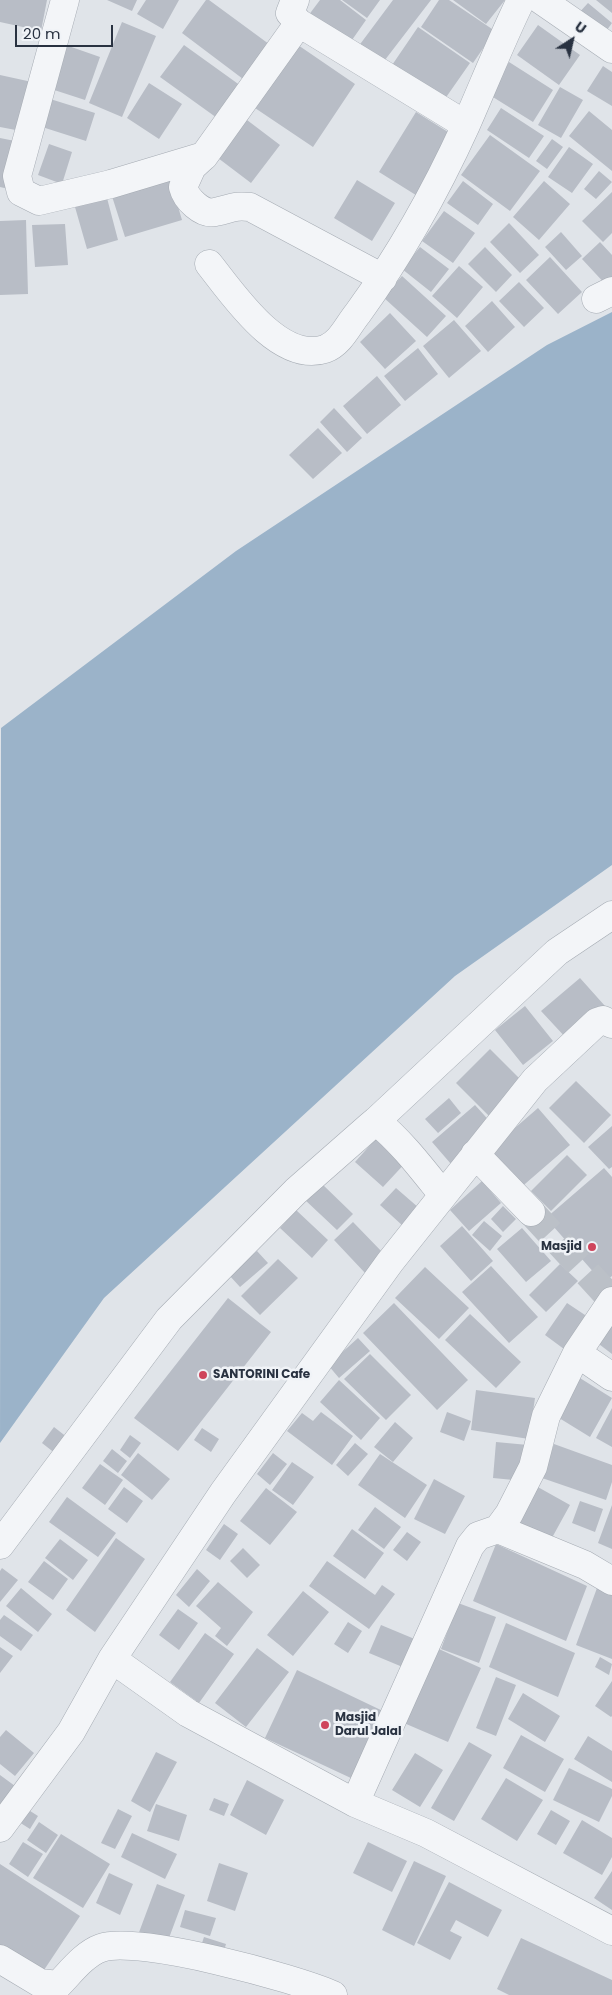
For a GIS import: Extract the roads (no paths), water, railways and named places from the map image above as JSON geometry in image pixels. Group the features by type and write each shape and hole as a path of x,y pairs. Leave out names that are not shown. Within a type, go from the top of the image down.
{"street":[{"path":"66,0 17,176 21,192 39,201 112,184 204,156"},
{"path":"209,264 256,322 275,338 298,349 325,349 338,341 383,278 409,235 466,125 520,0"},
{"path":"541,0 612,49"},
{"path":"383,278 250,207 236,205 207,213 185,194 182,187 192,168 204,156 297,12 466,125"},
{"path":"0,1545 169,1319 296,1191 376,1122 557,952 612,915"},
{"path":"0,1828 71,1732 112,1659 223,1493 390,1262 535,1080 597,1022 604,1020 612,1024"},
{"path":"376,1122 404,1147 443,1194"},
{"path":"475,1154 531,1212"},
{"path":"355,1802 470,1546 478,1536 498,1529 509,1514 533,1467 546,1416 576,1353 612,1302"},
{"path":"576,1353 612,1377"},
{"path":"498,1529 585,1565 612,1581"},
{"path":"112,1659 188,1713 355,1802 426,1833 612,1931"},
{"path":"0,1958 40,1983 58,1985 80,1962 100,1948 128,1944 216,1960 333,1995"}],"water":[{"path":"612,312 612,865 455,976 104,1298 0,1443 1,728 236,551 547,345"}],"tunnel":[{"path":"531,1212 612,1300"}],"place":[{"name":"Masjid","path":"592,1247"},
{"name":"SANTORINI Cafe","path":"203,1375"},
{"name":"Masjid Darul Jalal","path":"325,1725"}]}
